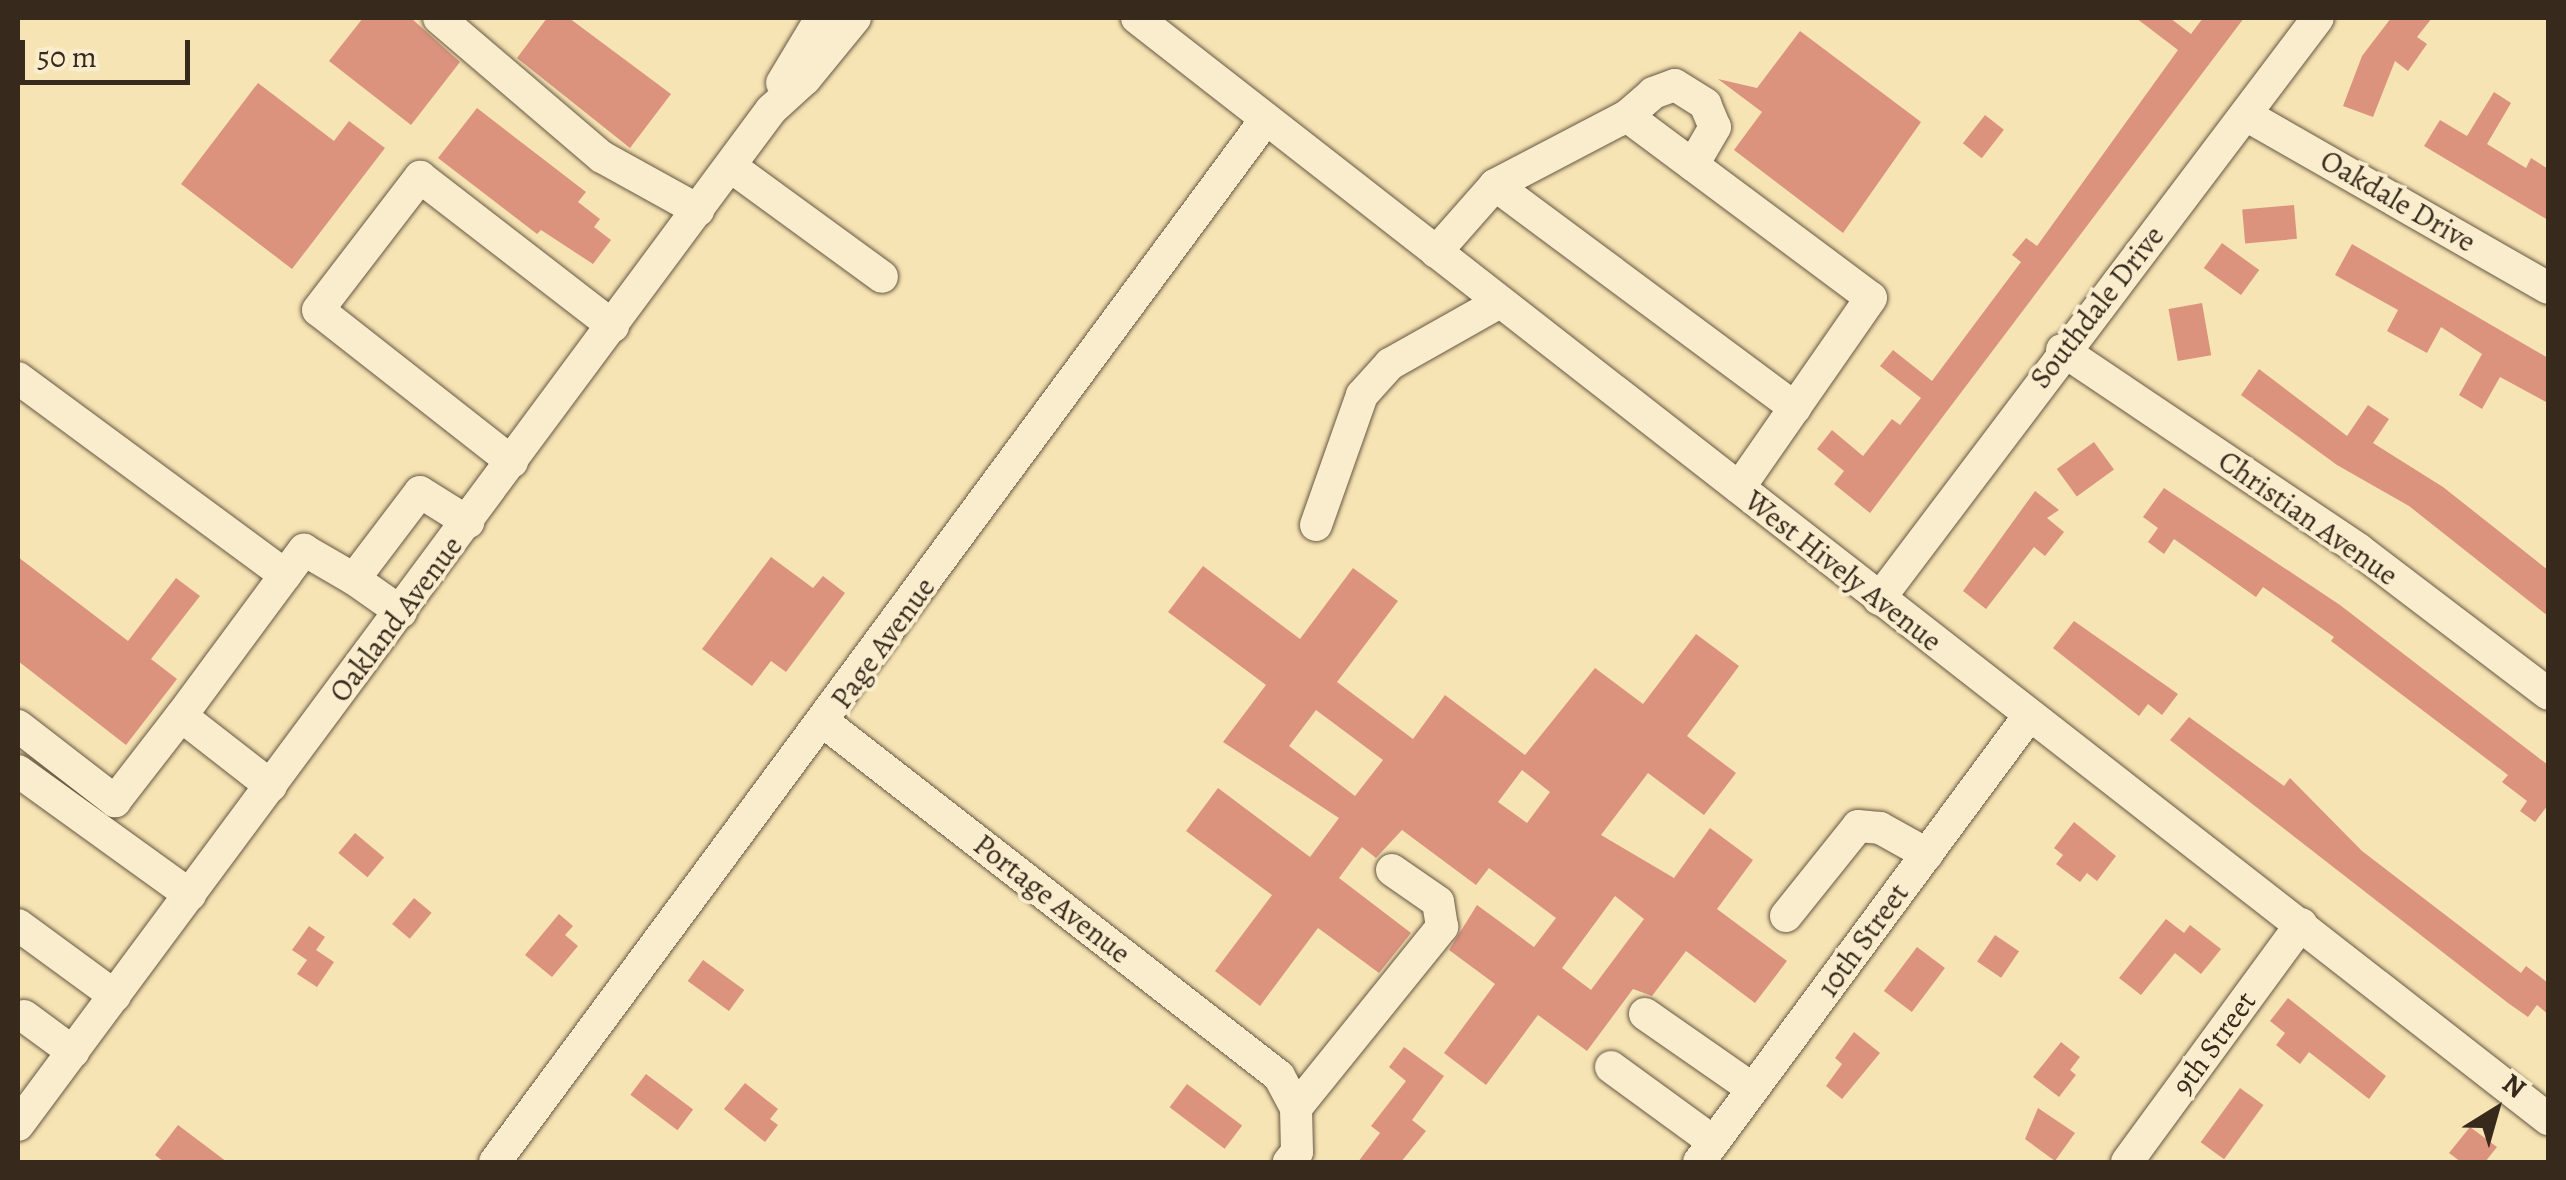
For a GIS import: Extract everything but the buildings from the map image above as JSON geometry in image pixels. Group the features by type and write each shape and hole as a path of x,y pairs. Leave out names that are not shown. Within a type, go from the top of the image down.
{"street":[{"path":"439,18 602,157 698,210"},
{"name":"Oakland Avenue","path":"18,1126 730,166 770,110 787,69 821,18"},
{"name":"Oakland Avenue","path":"770,110 806,80 855,18"},
{"name":"West Hively Avenue","path":"1135,18 2548,1119"},
{"name":"Southdale Drive","path":"1879,599 2062,350 2318,18"},
{"path":"1436,252 1495,185 1627,116 1653,92 1675,84 1705,104 1715,127 1693,165"},
{"name":"Oakdale Drive","path":"2246,115 2548,288"},
{"path":"1627,116 1871,298 1738,488"},
{"name":"Page Avenue","path":"495,1162 825,723 1266,119"},
{"path":"730,166 882,277"},
{"path":"512,462 318,310 420,177 613,326"},
{"path":"1495,185 1794,408"},
{"path":"1316,525 1362,395 1390,364 1500,302"},
{"name":"Christian Avenue","path":"2062,350 2358,549 2548,694"},
{"path":"18,378 285,575"},
{"path":"354,578 420,492 468,522"},
{"path":"18,726 115,801 304,550 354,578 400,612"},
{"path":"181,716 271,786"},
{"name":"10th Street","path":"1707,1152 2028,717"},
{"name":"Portage Avenue","path":"825,723 1279,1076 1296,1108"},
{"path":"18,772 190,895"},
{"path":"1786,916 1858,826 1880,828 1927,854"},
{"path":"1289,1162 1297,1152 1296,1108 1442,927 1438,902 1392,870"},
{"name":"9th Street","path":"2126,1162 2301,924"},
{"path":"18,925 115,996"},
{"path":"1644,1014 1753,1090"},
{"path":"20,1017 73,1052"},
{"path":"1611,1067 1707,1152"}]}
